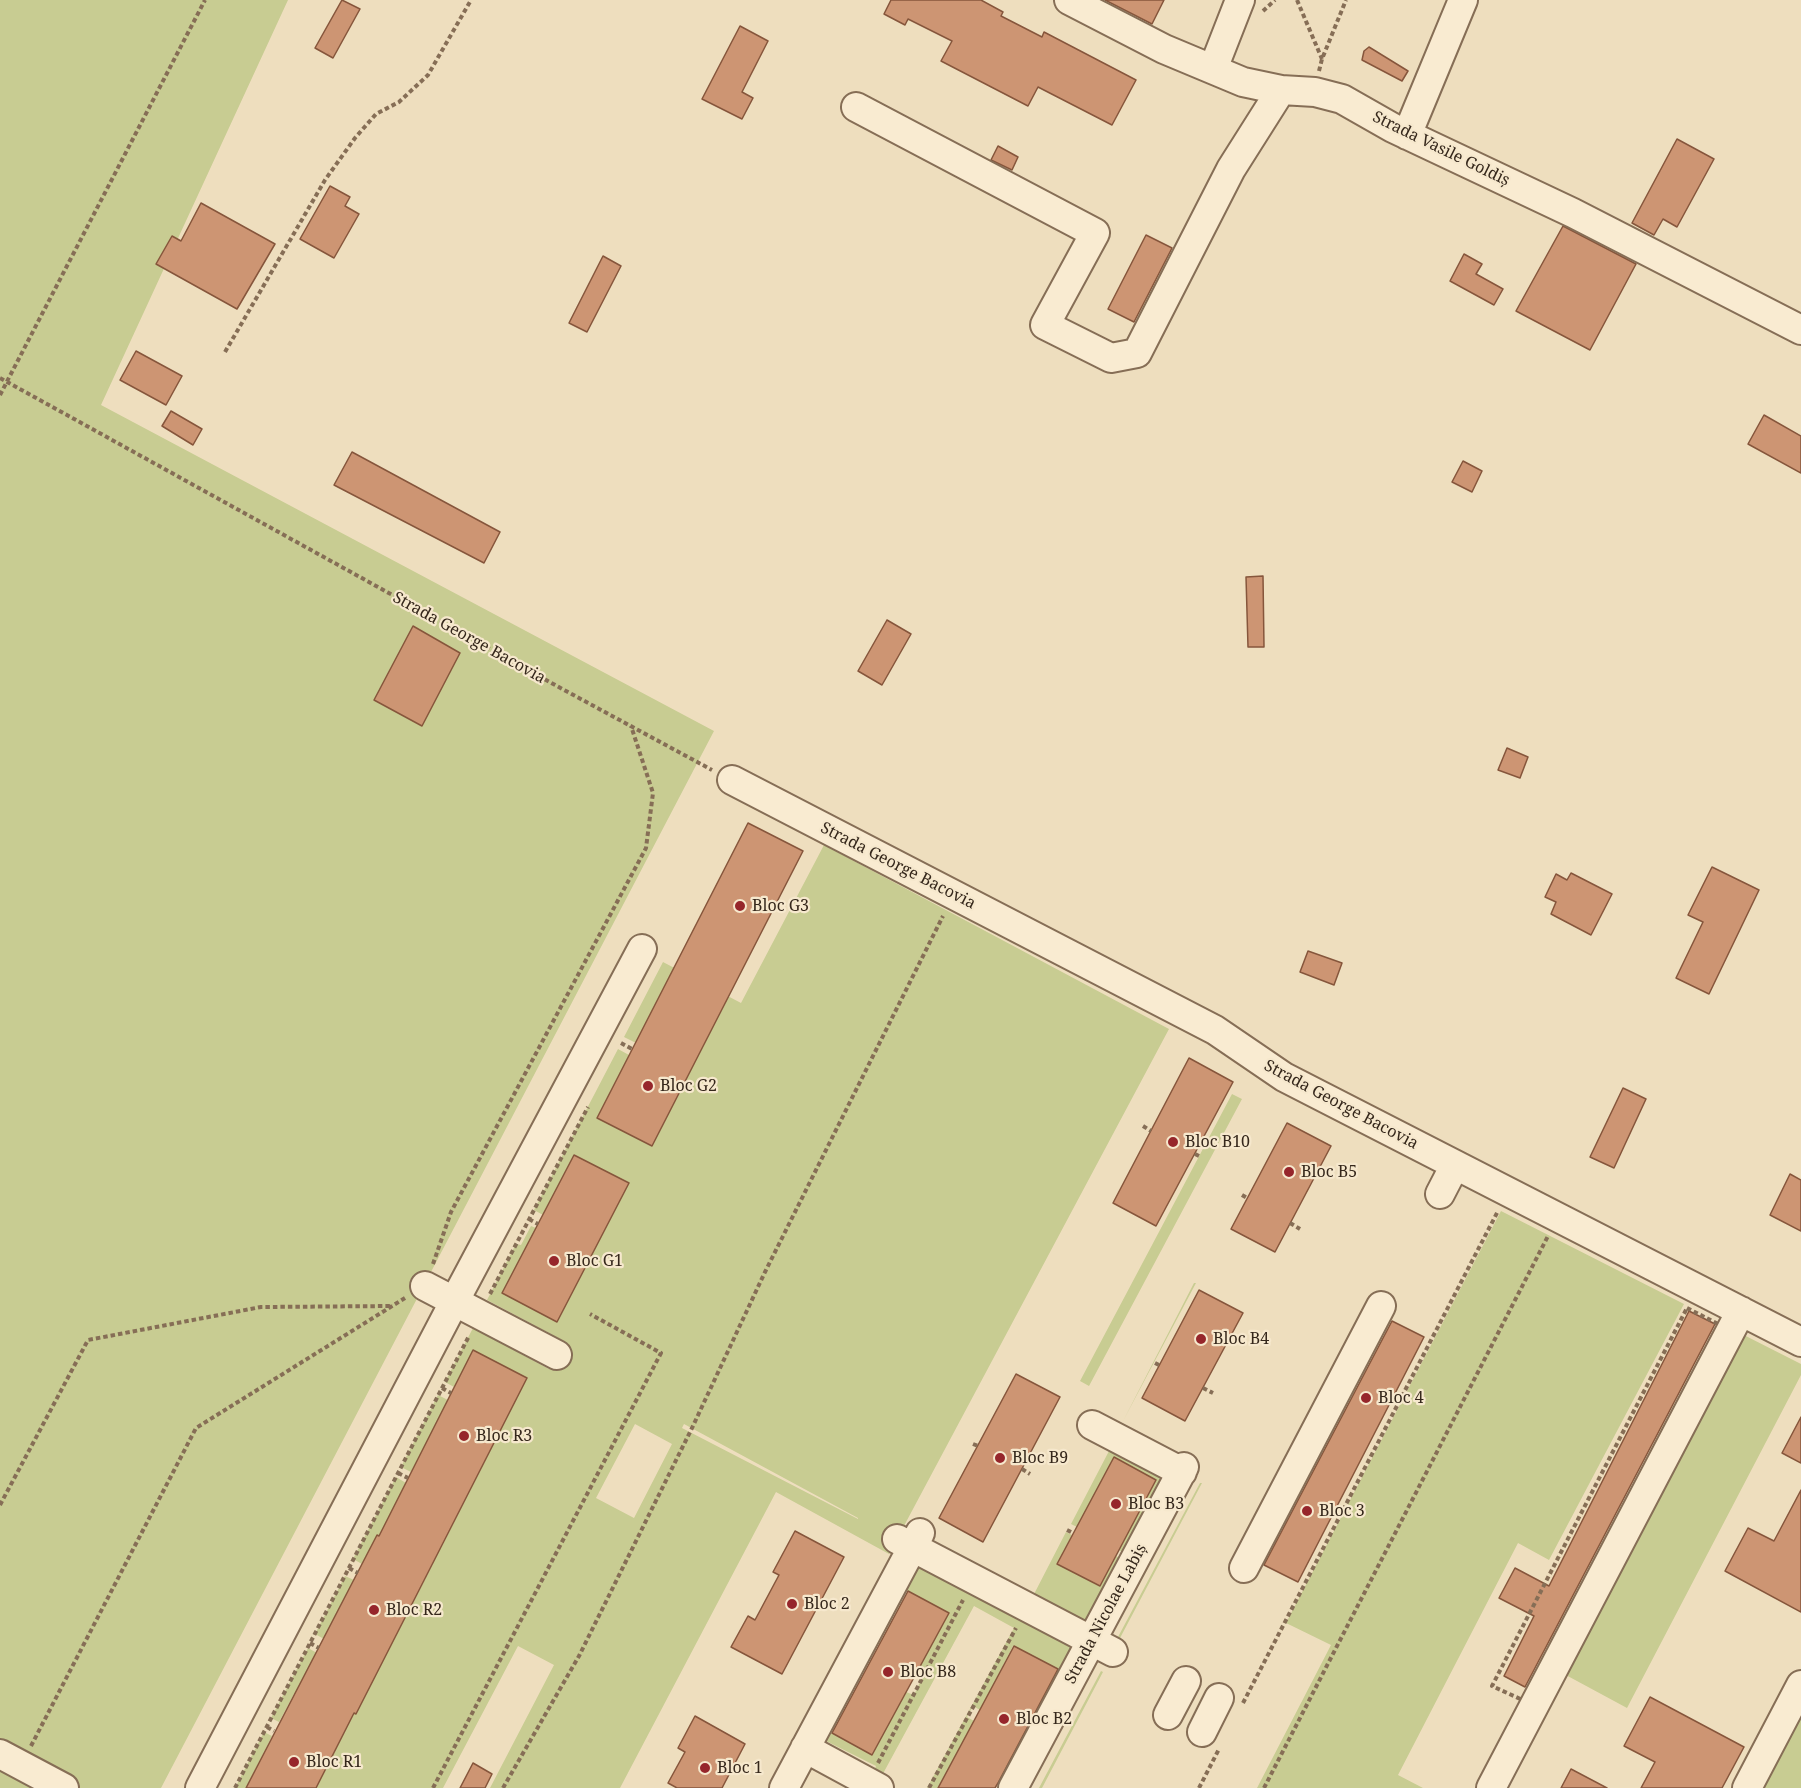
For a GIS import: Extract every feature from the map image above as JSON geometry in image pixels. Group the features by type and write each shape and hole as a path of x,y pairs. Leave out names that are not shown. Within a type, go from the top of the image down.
{"street":[{"name":"Strada Vasile Goldiș","path":"1069,0 1164,49 1243,82 1281,90 1315,92 1342,99 1407,135 1574,213 1801,330"},
{"path":"1213,69 1240,0"},
{"path":"1407,135 1463,0"},
{"path":"856,107 1095,233 1045,325 1111,358 1137,353 1231,169 1281,90"},
{"name":"Strada George Bacovia","path":"732,780 1215,1030 1284,1077 1801,1342"},
{"path":"200,1788 467,1308 642,949"},
{"path":"1440,1194 1455,1165"},
{"path":"425,1286 557,1355"},
{"path":"1244,1568 1381,1306"},
{"path":"1491,1788 1741,1311"},
{"name":"Strada Nicolae Labiș","path":"1013,1788 1102,1646 1183,1469 1092,1425"},
{"path":"784,1788 910,1540 1102,1646"},
{"path":"1168,1715 1186,1681"},
{"path":"1747,1788 1801,1685"},
{"path":"1213,1736 1230,1703"},
{"path":"805,1748 874,1785"},
{"path":"11,1760 64,1788"}],"path":[{"path":"0,395 205,0"},
{"path":"225,352 325,180 355,138 376,114 399,102 428,75 471,0"},
{"path":"1297,0 1322,59"},
{"path":"1315,92 1322,59 1346,0"},
{"name":"Strada George Bacovia","path":"0,378 732,780"},
{"path":"11,1760 196,1428 425,1286 451,1212 646,848 653,793 631,726"},
{"path":"503,1788 579,1656 692,1428 776,1251 954,895"},
{"path":"618,1049 624,1037"},
{"path":"621,1043 632,1049"},
{"path":"235,1788 442,1388 467,1308 529,1219 591,1099"},
{"path":"1143,1126 1151,1131"},
{"path":"1230,1703 1319,1557 1507,1192"},
{"path":"1242,1195 1247,1198"},
{"path":"1264,1788 1557,1218"},
{"path":"529,1219 538,1224"},
{"path":"1290,1223 1300,1229"},
{"path":"0,1505 88,1340 261,1307 394,1306"},
{"path":"1687,1308 1724,1327 1527,1702 1503,1691 1492,1686 1687,1308"},
{"path":"433,1788 661,1353 590,1314"},
{"path":"1409,1366 1416,1370"},
{"path":"442,1388 451,1393"},
{"path":"1203,1388 1213,1394"},
{"path":"1022,1469 1030,1474"},
{"path":"398,1473 408,1479"},
{"path":"1067,1530 1073,1533"},
{"path":"1312,1554 1319,1557"},
{"path":"349,1568 358,1573"},
{"path":"874,1785 917,1688 967,1593"},
{"path":"929,1788 1020,1620"},
{"path":"310,1643 320,1648"},
{"path":"910,1684 917,1688"},
{"path":"970,1712 977,1716"},
{"path":"267,1727 274,1731"},
{"path":"1199,1788 1213,1736"}],"green space":[{"path":"0,0 288,0 101,405 714,731 161,1788 0,1788"},
{"path":"824,845 1169,1029 889,1554 776,1492 620,1788 490,1788 554,1665 518,1646 443,1788 316,1788 349,1722 294,1694 279,1722 271,1718 308,1648 317,1653 356,1713 433,1564 377,1535 362,1564 353,1559 396,1477 406,1483 387,1521 441,1548 527,1378 473,1351 454,1387 445,1382 473,1328 549,1369 564,1341 487,1300 516,1244 521,1245 531,1226 536,1228 629,1183 574,1155 543,1215 534,1210 618,1049 629,1055 597,1118 652,1146 723,1008 668,980 636,1043 624,1037 663,962 741,1003","holes":["635,1424 672,1444 634,1518 596,1498","684,1424 858,1518 858,1519 682,1428"]},
{"path":"1232,1094 1242,1099 1089,1386 1080,1381"},
{"path":"1501,1211 1684,1304 1549,1560 1518,1543 1398,1775 1423,1788 1257,1788 1331,1645 1286,1623"},
{"path":"1194,1283 1196,1283 1122,1423"},
{"path":"1732,1329 1801,1364 1801,1375 1627,1708 1551,1667"},
{"path":"438,1395 448,1400 411,1472 401,1467"},
{"path":"1109,1451 1166,1481 1126,1554 1119,1550 1156,1480 1114,1457 1077,1527 1071,1524"},
{"path":"1202,1483 1120,1638 1118,1637"},
{"path":"1066,1532 1072,1535 1057,1564 1099,1586 1116,1556 1123,1560 1087,1628 1032,1598"},
{"path":"910,1563 1077,1647 1028,1737 1024,1735 1058,1669 1013,1646 980,1710 973,1706 967,1717 974,1721 944,1788 927,1788 1014,1628 974,1606 879,1781 872,1776 876,1766 818,1737 828,1731 872,1754 906,1692 914,1695 921,1680 915,1676 948,1613 904,1589"},
{"path":"345,1576 354,1580 324,1639 315,1634"},
{"path":"1101,1671 1103,1672 1042,1788 1039,1788"},
{"path":"1801,1703 1801,1788 1757,1788"},
{"path":"264,1732 272,1736 246,1788 235,1788"}],"building":[{"path":"342,0 360,9 333,58 315,48"},
{"path":"891,0 981,0 1003,12 1001,16 1042,37 1044,32 1136,80 1112,125 1038,87 1028,106 941,61 952,41 908,19 905,25 884,14"},
{"path":"1105,0 1164,0 1152,24"},
{"path":"740,26 768,41 742,92 753,98 742,119 702,99"},
{"path":"1369,47 1408,71 1402,81 1362,60 1364,51"},
{"path":"1677,139 1714,159 1677,227 1663,219 1654,235 1632,223"},
{"path":"998,146 1018,157 1012,170 991,160"},
{"path":"330,186 350,197 345,206 359,214 334,258 300,239"},
{"path":"201,203 275,244 237,309 156,264 172,236 181,241"},
{"path":"1563,226 1636,264 1590,350 1516,311"},
{"path":"1146,235 1172,248 1134,322 1108,309"},
{"path":"1464,254 1482,264 1476,274 1503,289 1494,305 1450,281"},
{"path":"603,256 621,266 587,332 569,323"},
{"path":"136,351 182,376 166,405 120,380"},
{"path":"171,411 202,429 193,445 162,426"},
{"path":"1764,415 1801,436 1801,473 1748,444"},
{"path":"352,452 500,532 484,563 334,485"},
{"path":"1463,461 1482,471 1472,492 1452,482"},
{"path":"1263,576 1264,647 1248,647 1246,577"},
{"path":"887,620 911,634 882,685 858,671"},
{"path":"413,626 460,653 422,726 374,700"},
{"path":"1507,748 1528,757 1520,778 1498,770"},
{"path":"748,823 803,851 652,1146 597,1118"},
{"path":"1712,867 1759,890 1709,994 1676,978 1703,922 1688,915"},
{"path":"1571,873 1612,894 1591,935 1551,914 1556,902 1545,897 1556,874 1567,880"},
{"path":"1308,951 1342,963 1334,985 1300,972"},
{"name":"Bloc B10","path":"1189,1058 1233,1082 1156,1226 1113,1203"},
{"path":"1623,1088 1646,1099 1614,1168 1590,1157"},
{"name":"Bloc B5","path":"1287,1123 1331,1146 1275,1252 1231,1229"},
{"name":"Bloc G1","path":"574,1155 629,1183 557,1322 502,1293"},
{"path":"1790,1174 1801,1180 1801,1231 1770,1215"},
{"name":"Bloc B4","path":"1199,1290 1243,1313 1185,1421 1142,1398"},
{"path":"1689,1311 1715,1324 1525,1687 1504,1676 1534,1616 1499,1598 1515,1568 1549,1586"},
{"path":"1392,1321 1424,1337 1298,1582 1264,1565"},
{"path":"473,1350 527,1378 356,1714 354,1713 316,1788 246,1788 377,1535 379,1536"},
{"name":"Bloc B9","path":"1016,1374 1060,1397 983,1542 939,1518"},
{"path":"1801,1417 1801,1463 1782,1453"},
{"name":"Bloc B3","path":"1114,1457 1156,1480 1100,1586 1057,1564"},
{"path":"1801,1490 1801,1612 1725,1571 1748,1528 1774,1541"},
{"name":"Bloc 2","path":"795,1531 844,1557 782,1674 731,1647 748,1616 755,1620 779,1575 773,1572"},
{"name":"Bloc B8","path":"908,1591 949,1613 872,1755 832,1733"},
{"name":"Bloc B2","path":"1014,1646 1058,1669 998,1783 995,1788 938,1788"},
{"path":"1650,1697 1744,1747 1722,1788 1641,1788 1655,1762 1624,1746"},
{"name":"Bloc 1","path":"695,1716 745,1744 722,1788 677,1788 668,1783 685,1752 678,1748"},
{"path":"473,1763 492,1774 485,1788 460,1788"},
{"path":"1571,1769 1607,1788 1561,1788"}],"place":[{"name":"Bloc G3","path":"740,906"},
{"name":"Bloc G2","path":"648,1086"},
{"name":"Bloc B10","path":"1173,1142"},
{"name":"Bloc B5","path":"1289,1172"},
{"name":"Bloc G1","path":"554,1261"},
{"name":"Bloc B4","path":"1201,1339"},
{"name":"Bloc 4","path":"1366,1398"},
{"name":"Bloc R3","path":"464,1436"},
{"name":"Bloc B9","path":"1000,1458"},
{"name":"Bloc B3","path":"1116,1504"},
{"name":"Bloc 3","path":"1307,1511"},
{"name":"Bloc 2","path":"792,1604"},
{"name":"Bloc R2","path":"374,1610"},
{"name":"Bloc B8","path":"888,1672"},
{"name":"Bloc B2","path":"1004,1719"},
{"name":"Bloc R1","path":"294,1762"},
{"name":"Bloc 1","path":"705,1768"}]}
